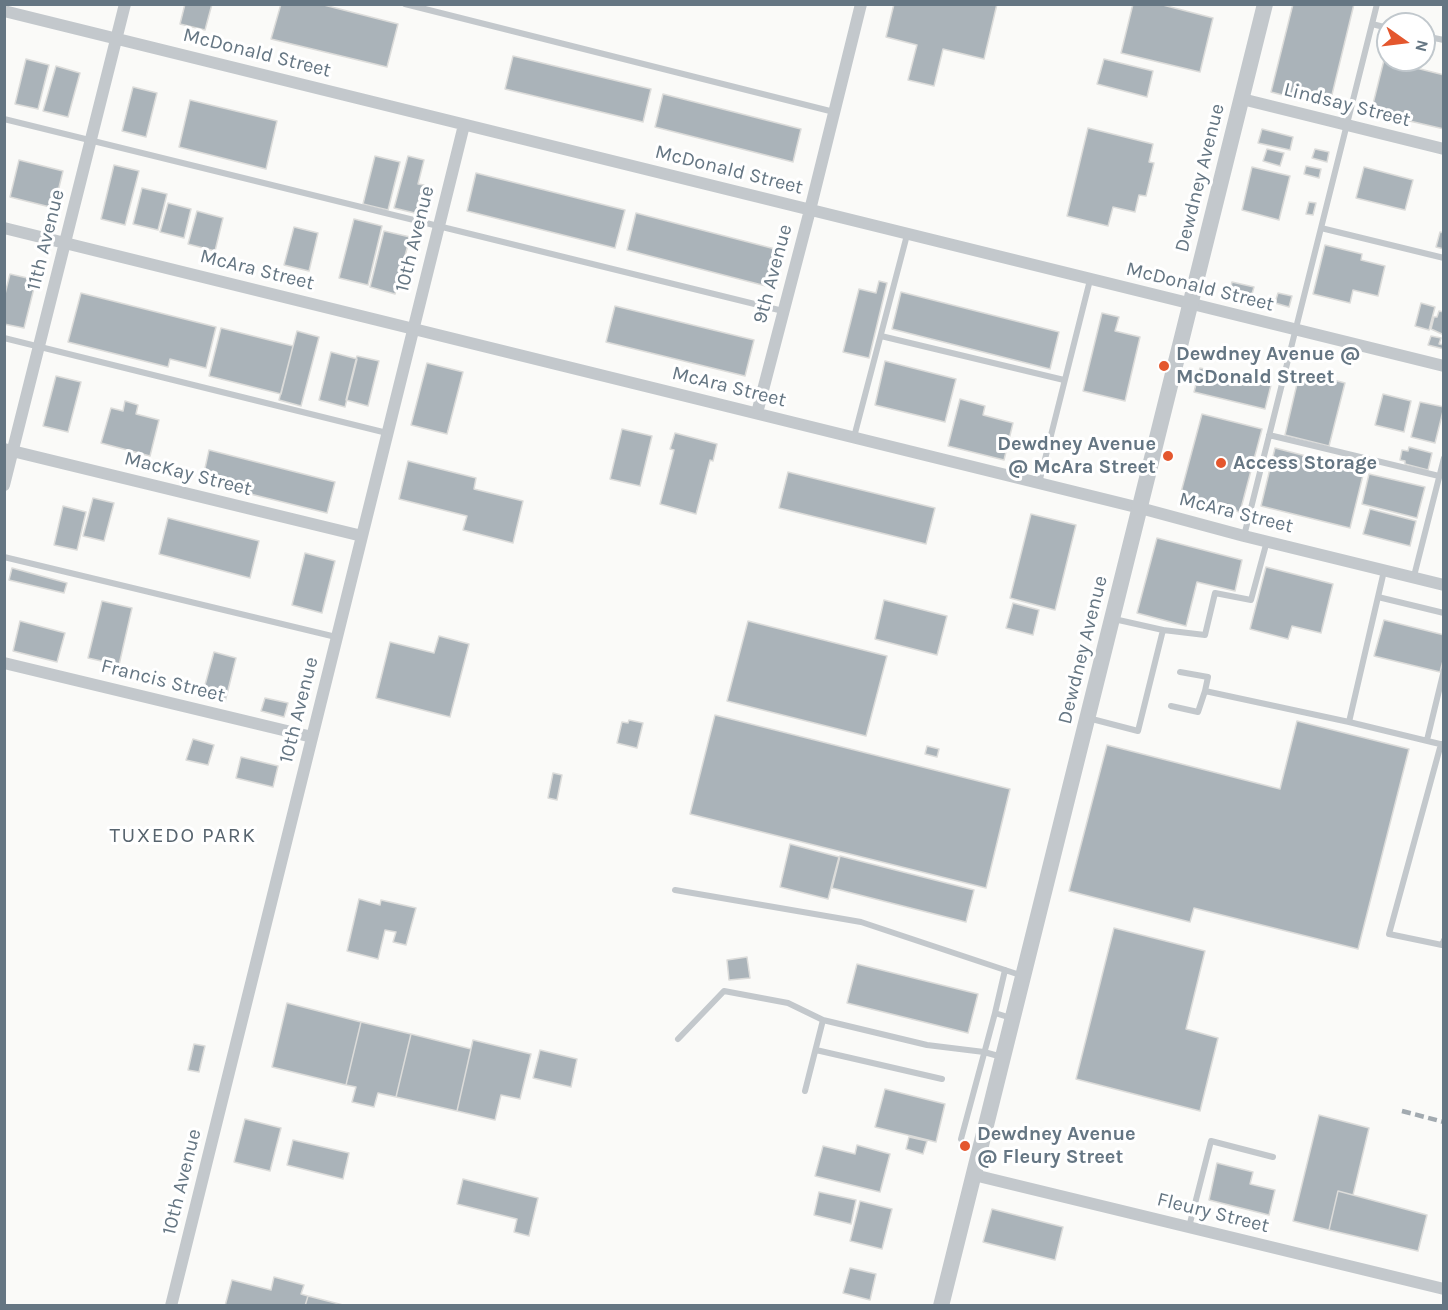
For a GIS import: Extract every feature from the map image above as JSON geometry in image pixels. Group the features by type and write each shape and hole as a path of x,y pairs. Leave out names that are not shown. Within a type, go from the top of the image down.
{"street":[{"name":"11th Avenue","path":"4,484 9,450 39,346 125,4"},
{"name":"9th Avenue","path":"757,413 861,4"},
{"name":"Dewdney Avenue","path":"941,1305 1265,4"},
{"name":"McDonald Street","path":"4,11 1443,366"},
{"name":"Lindsay Street","path":"1242,99 1443,149"},
{"name":"10th Avenue","path":"171,1305 464,125"},
{"name":"McAra Street","path":"4,228 1443,585"},
{"name":"MacKay Street","path":"9,450 362,536"},
{"name":"Francis Street","path":"4,663 312,737"},
{"name":"Fleury Street","path":"974,1175 1443,1288"}],"lane":[{"path":"405,4 834,112"},
{"path":"1244,536 1377,4"},
{"path":"1372,24 1376,25"},
{"path":"4,118 783,311"},
{"path":"1321,228 1443,258"},
{"path":"854,438 908,235"},
{"path":"1039,483 1090,280"},
{"path":"881,336 1064,381"},
{"path":"4,338 387,433"},
{"path":"1269,435 1439,476"},
{"path":"1414,576 1443,458"},
{"path":"1112,618 1163,630 1205,635 1215,593 1251,600 1268,541"},
{"path":"4,557 337,637"},
{"path":"1349,722 1384,571"},
{"path":"1378,597 1443,613"},
{"path":"1088,718 1138,731 1163,630"},
{"path":"1427,740 1443,670"},
{"path":"1171,706 1198,712 1205,691 1208,677 1180,672"},
{"path":"1205,691 1442,744 1389,934 1442,945 1443,940"},
{"path":"675,890 861,922 1023,976"},
{"path":"961,1139 1005,970"},
{"path":"678,1039 724,992 788,1003 823,1020 927,1045 984,1052 1003,1057"},
{"path":"994,1013 1013,1019"},
{"path":"805,1090 823,1020"},
{"path":"816,1050 942,1079"},
{"path":"1189,1227 1211,1142 1273,1157"}],"building":[{"path":"185,4 212,4 205,30 180,24"},
{"path":"281,4 320,4 398,24 387,67 271,39"},
{"path":"894,4 997,4 984,59 943,49 934,86 908,80 917,45 886,37"},
{"path":"1133,4 1159,4 1213,18 1200,72 1121,53"},
{"path":"1293,4 1354,4 1329,107 1271,92"},
{"path":"513,56 651,89 643,122 505,89"},
{"path":"26,59 49,65 38,109 15,104"},
{"path":"1104,59 1153,71 1147,97 1097,84"},
{"path":"56,66 80,73 68,117 43,111"},
{"path":"1381,72 1432,72 1444,75 1444,129 1371,112"},
{"path":"133,87 157,93 146,137 122,131"},
{"path":"663,94 801,129 793,162 655,127"},
{"path":"190,100 277,121 266,169 179,147"},
{"path":"1088,128 1153,144 1149,162 1154,163 1146,196 1139,195 1135,212 1113,207 1108,226 1067,216"},
{"path":"1262,129 1293,137 1290,150 1258,143"},
{"path":"1267,149 1284,153 1280,166 1263,161"},
{"path":"1315,149 1329,152 1327,162 1312,158"},
{"path":"375,156 400,162 388,210 363,204"},
{"path":"408,156 424,160 418,184 426,188 419,214 394,208"},
{"path":"19,160 63,171 54,208 10,197"},
{"path":"114,165 139,171 125,225 101,219"},
{"path":"1306,166 1321,169 1319,178 1304,174"},
{"path":"1252,167 1290,176 1279,220 1242,210"},
{"path":"1364,167 1413,180 1405,210 1356,198"},
{"path":"476,173 625,210 615,248 467,211"},
{"path":"142,188 167,194 158,230 133,224"},
{"path":"1309,202 1316,203 1313,215 1306,214"},
{"path":"168,203 191,209 184,238 160,232"},
{"path":"197,211 223,218 215,251 188,244"},
{"path":"636,213 775,249 766,286 627,250"},
{"path":"354,219 382,226 368,285 339,278"},
{"path":"294,227 318,233 309,271 284,265"},
{"path":"384,231 410,237 395,294 370,287"},
{"path":"1440,232 1444,233 1444,249 1436,247"},
{"path":"1325,245 1362,254 1361,260 1385,266 1378,296 1353,290 1350,303 1313,294"},
{"path":"10,274 36,280 24,328 4,324 4,298"},
{"path":"879,281 887,283 869,358 843,352 859,289 876,293"},
{"path":"1232,282 1254,287 1250,301 1229,296"},
{"path":"901,292 1059,332 1050,369 892,329"},
{"path":"81,293 216,327 206,368 170,359 168,367 68,342"},
{"path":"1278,293 1292,296 1289,307 1275,303"},
{"path":"1421,303 1435,307 1429,330 1415,326"},
{"path":"615,306 754,340 745,376 606,342"},
{"path":"1439,311 1444,312 1444,333 1442,334 1431,329 1434,317 1437,317"},
{"path":"1102,313 1119,317 1115,331 1140,337 1125,401 1083,391"},
{"path":"221,328 293,346 281,394 209,376"},
{"path":"297,331 319,337 301,406 279,400"},
{"path":"1431,336 1441,338 1439,344 1444,345 1444,349 1428,345"},
{"path":"331,352 357,359 345,407 319,400"},
{"path":"357,356 379,361 368,406 346,400"},
{"path":"885,361 956,379 945,422 875,405"},
{"path":"427,363 463,372 447,434 411,425"},
{"path":"1200,368 1271,385 1265,409 1194,392"},
{"path":"1300,371 1345,383 1329,446 1285,435"},
{"path":"56,376 81,382 68,432 43,426"},
{"path":"1383,394 1411,401 1404,432 1375,425"},
{"path":"960,399 985,406 983,415 1013,423 1004,460 948,446"},
{"path":"125,401 138,405 136,414 159,420 150,456 101,443 111,408 123,411"},
{"path":"1420,402 1444,407 1435,443 1411,437"},
{"name":"Access Storage","path":"1202,414 1262,429 1240,512 1180,496"},
{"path":"622,429 652,436 640,486 610,479"},
{"path":"675,433 717,444 713,461 710,460 696,514 660,504 674,450 670,449"},
{"path":"1409,447 1432,453 1428,470 1405,464 1405,461 1400,460 1402,450 1408,451"},
{"path":"1275,448 1364,471 1350,528 1261,506"},
{"path":"209,450 335,482 327,513 202,482"},
{"path":"408,461 476,478 474,489 523,501 513,543 463,530 467,516 399,499"},
{"path":"788,472 935,508 926,544 779,508"},
{"path":"1369,474 1425,487 1417,518 1362,504"},
{"path":"93,498 114,503 104,541 83,536"},
{"path":"63,506 86,512 77,550 54,545"},
{"path":"1370,509 1416,521 1410,546 1363,534"},
{"path":"1031,514 1076,525 1055,610 1010,598"},
{"path":"168,518 259,541 250,578 159,554"},
{"path":"1157,538 1242,560 1235,591 1197,582 1186,626 1137,613"},
{"path":"305,553 335,561 322,613 292,605"},
{"path":"1266,567 1333,584 1321,633 1292,626 1288,639 1250,629"},
{"path":"12,568 67,583 64,593 9,580"},
{"path":"884,600 947,616 937,655 875,639"},
{"path":"102,601 132,608 119,665 88,658"},
{"path":"1013,603 1039,610 1033,635 1006,628"},
{"path":"1384,620 1444,635 1444,657 1440,672 1374,656"},
{"path":"20,621 65,633 57,662 13,651"},
{"path":"748,621 887,656 866,736 727,701"},
{"path":"439,636 469,644 450,717 376,698 390,642 434,653"},
{"path":"214,652 236,658 225,702 202,696"},
{"path":"265,698 288,703 284,717 261,711"},
{"path":"715,715 1010,789 986,888 690,814"},
{"path":"629,720 643,723 637,748 617,743 622,722 628,723"},
{"path":"1297,721 1409,749 1358,949 1194,908 1190,922 1069,891 1107,745 1280,789"},
{"path":"193,739 214,745 208,765 186,760"},
{"path":"927,746 939,749 937,757 925,754"},
{"path":"241,757 278,766 273,787 236,778"},
{"path":"553,773 562,775 557,800 548,798"},
{"path":"790,844 839,857 828,899 780,887"},
{"path":"840,856 974,890 966,922 832,888"},
{"path":"359,899 380,905 381,900 416,908 406,945 393,942 396,932 385,930 378,959 347,951"},
{"path":"1114,928 1205,951 1186,1029 1218,1038 1200,1111 1076,1079"},
{"path":"747,957 750,978 729,980 727,960"},
{"path":"857,964 978,994 968,1033 847,1003"},
{"path":"287,1003 361,1022 346,1085 272,1067"},
{"path":"361,1022 411,1034 396,1097 378,1093 374,1107 352,1102 356,1087 346,1085"},
{"path":"411,1034 471,1049 457,1111 396,1097"},
{"path":"473,1040 531,1054 520,1099 501,1095 495,1120 457,1111"},
{"path":"194,1044 205,1046 199,1072 188,1070"},
{"path":"540,1050 577,1059 571,1087 533,1078"},
{"path":"885,1089 945,1104 936,1142 875,1127"},
{"path":"1319,1115 1369,1128 1353,1195 1338,1191 1329,1230 1293,1221"},
{"path":"245,1119 281,1128 270,1171 234,1162"},
{"path":"909,1137 927,1141 923,1154 906,1149"},
{"path":"293,1140 349,1153 343,1179 287,1165"},
{"path":"857,1145 890,1154 880,1192 815,1176 823,1146 855,1154"},
{"path":"1217,1163 1253,1172 1250,1184 1275,1190 1269,1215 1209,1200"},
{"path":"463,1179 538,1198 529,1236 514,1232 517,1219 457,1204"},
{"path":"1338,1191 1427,1215 1418,1251 1329,1230"},
{"path":"819,1192 856,1200 851,1224 814,1215"},
{"path":"860,1201 892,1209 882,1249 850,1241"},
{"path":"992,1209 1063,1227 1055,1260 983,1242"},
{"path":"850,1268 876,1274 870,1300 843,1293"},
{"path":"274,1277 304,1285 301,1294 308,1296 305,1306 225,1306 232,1280 271,1290"},
{"path":"308,1296 347,1306 305,1306"}],"railway":[{"path":"1402,1111 1444,1122"}],"place":[{"name":"Dewdney Avenue @ McDonald Street","path":"1164,366"},
{"name":"Dewdney Avenue @ McAra Street","path":"1168,456"},
{"name":"Access Storage","path":"1221,463"},
{"name":"Dewdney Avenue @ Fleury Street","path":"965,1146"}],"district":[{"name":"TUXEDO PARK","path":"183,836"}]}
